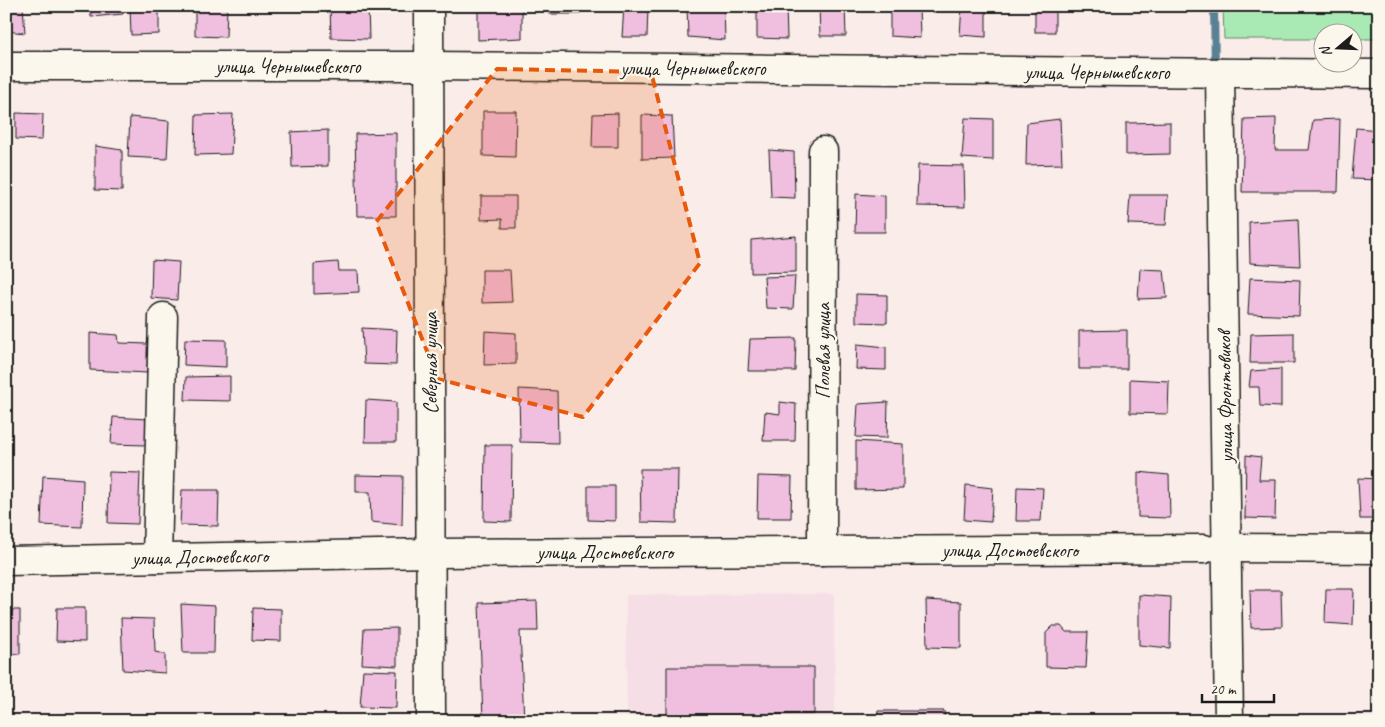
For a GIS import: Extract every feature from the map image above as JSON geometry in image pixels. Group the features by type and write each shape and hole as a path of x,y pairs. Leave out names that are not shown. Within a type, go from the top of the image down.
{"street":[{"name":"Северная улица","path":"429,6 431,721"},
{"name":"улица Чернышевского","path":"6,66 429,66 1379,74"},
{"name":"улица Фронтовиков","path":"1220,72 1217,548 1229,721"},
{"name":"Полевая улица","path":"822,550 823,151"},
{"path":"157,558 163,317"},
{"name":"улица Достоевского","path":"6,561 431,553 1217,548 1379,549"}],"highlighted area":[{"path":"497,69 651,72 700,263 583,417 438,379 376,222"}],"shaded area":[{"path":"834,594 835,721 627,721 626,595"}],"green space":[{"path":"1223,6 1379,6 1379,39 1362,39 1362,22 1312,22 1312,39 1224,39"}],"building":[{"path":"6,6 23,6 25,33 6,31"},
{"path":"91,6 123,6 123,14 91,17"},
{"path":"130,6 159,6 159,34 131,35"},
{"path":"195,6 227,6 226,37 195,36"},
{"path":"330,6 368,6 369,39 331,38"},
{"path":"478,6 522,6 522,38 478,40"},
{"path":"550,6 580,6 580,14 550,14"},
{"path":"624,6 648,6 647,37 622,37"},
{"path":"687,6 724,6 725,40 688,37"},
{"path":"757,6 786,6 787,39 757,38"},
{"path":"819,6 845,6 846,36 820,36"},
{"path":"890,6 919,6 920,38 890,36"},
{"path":"962,6 986,6 986,37 960,35"},
{"path":"1035,6 1055,6 1055,32 1035,32"},
{"path":"483,111 516,111 515,157 483,156"},
{"path":"16,113 43,114 42,140 16,139"},
{"path":"618,113 618,147 592,147 593,114"},
{"path":"233,114 231,154 195,155 196,115"},
{"path":"642,115 672,116 674,158 642,159"},
{"path":"130,117 169,121 167,159 128,157"},
{"path":"965,118 993,119 993,160 962,158"},
{"path":"1276,118 1275,150 1309,150 1313,120 1340,119 1338,192 1242,192 1244,119"},
{"path":"1060,119 1062,164 1026,165 1027,123"},
{"path":"1170,122 1170,154 1126,155 1126,123"},
{"path":"1356,128 1379,130 1379,180 1352,179"},
{"path":"328,130 328,166 292,167 291,132"},
{"path":"396,133 396,216 357,216 355,134"},
{"path":"95,146 122,150 122,191 95,190"},
{"path":"769,150 794,152 795,198 771,197"},
{"path":"918,165 964,166 965,207 917,206"},
{"path":"856,194 885,196 885,232 855,232"},
{"path":"1130,195 1168,195 1166,225 1128,224"},
{"path":"481,196 516,196 516,228 502,228 502,219 481,220"},
{"path":"1298,219 1300,266 1250,263 1249,222"},
{"path":"796,236 796,272 751,273 751,240"},
{"path":"152,260 179,262 177,300 151,298"},
{"path":"338,262 339,271 358,271 359,292 314,294 314,264"},
{"path":"1140,269 1164,270 1167,298 1138,299"},
{"path":"482,270 510,270 512,302 482,303"},
{"path":"795,276 793,309 766,308 764,277"},
{"path":"1250,278 1300,280 1299,316 1248,314"},
{"path":"856,294 887,295 887,323 856,322"},
{"path":"362,328 397,330 396,365 364,364"},
{"path":"1127,330 1127,369 1079,369 1079,331"},
{"path":"485,331 516,333 516,364 484,365"},
{"path":"90,333 118,335 119,343 148,344 147,373 90,370"},
{"path":"1294,333 1294,363 1250,363 1251,334"},
{"path":"796,338 795,371 748,371 750,339"},
{"path":"185,339 226,340 226,367 184,365"},
{"path":"857,344 886,347 886,370 856,369"},
{"path":"1281,369 1281,407 1260,406 1259,387 1249,387 1251,371"},
{"path":"230,376 230,401 185,400 186,377"},
{"path":"1130,379 1169,381 1168,414 1130,413"},
{"path":"519,389 557,391 558,443 520,442"},
{"path":"366,400 396,402 396,442 365,442"},
{"path":"780,402 796,404 795,441 763,441 765,412 780,414"},
{"path":"888,402 887,438 856,437 858,404"},
{"path":"113,417 147,419 146,445 111,444"},
{"path":"856,441 903,444 903,489 856,490"},
{"path":"485,445 512,445 511,522 484,521"},
{"path":"1246,455 1261,457 1259,480 1276,480 1275,519 1245,518"},
{"path":"640,469 678,469 677,523 641,522"},
{"path":"109,472 140,473 138,524 108,523"},
{"path":"1138,472 1169,475 1170,518 1138,517"},
{"path":"356,475 403,476 402,525 371,522 370,492 356,492"},
{"path":"43,476 83,479 82,527 41,525"},
{"path":"758,476 792,477 791,518 757,518"},
{"path":"1358,478 1379,479 1379,519 1360,519"},
{"path":"966,485 993,488 991,522 964,520"},
{"path":"588,486 615,486 615,521 588,520"},
{"path":"1017,487 1043,488 1041,521 1016,521"},
{"path":"182,490 219,490 218,526 180,525"},
{"path":"1326,589 1354,589 1353,625 1325,623"},
{"path":"1250,590 1281,590 1282,627 1251,628"},
{"path":"1139,595 1171,597 1170,648 1139,645"},
{"path":"926,600 961,602 961,648 927,647"},
{"path":"537,601 538,631 520,631 524,721 483,721 479,603"},
{"path":"181,604 215,606 214,653 183,653"},
{"path":"57,608 85,608 85,642 56,641"},
{"path":"253,608 281,609 281,641 252,640"},
{"path":"6,610 20,610 20,654 6,653"},
{"path":"121,618 154,619 155,652 165,654 165,673 123,670"},
{"path":"1053,626 1061,626 1066,632 1088,632 1086,668 1046,667 1046,633"},
{"path":"397,628 397,666 362,664 364,629"},
{"path":"667,667 814,667 814,714 667,715"},
{"path":"363,670 397,671 396,708 360,707"},
{"path":"878,711 944,711 945,721 877,721"}],"waterway":[{"path":"1214,6 1215,69"}]}
